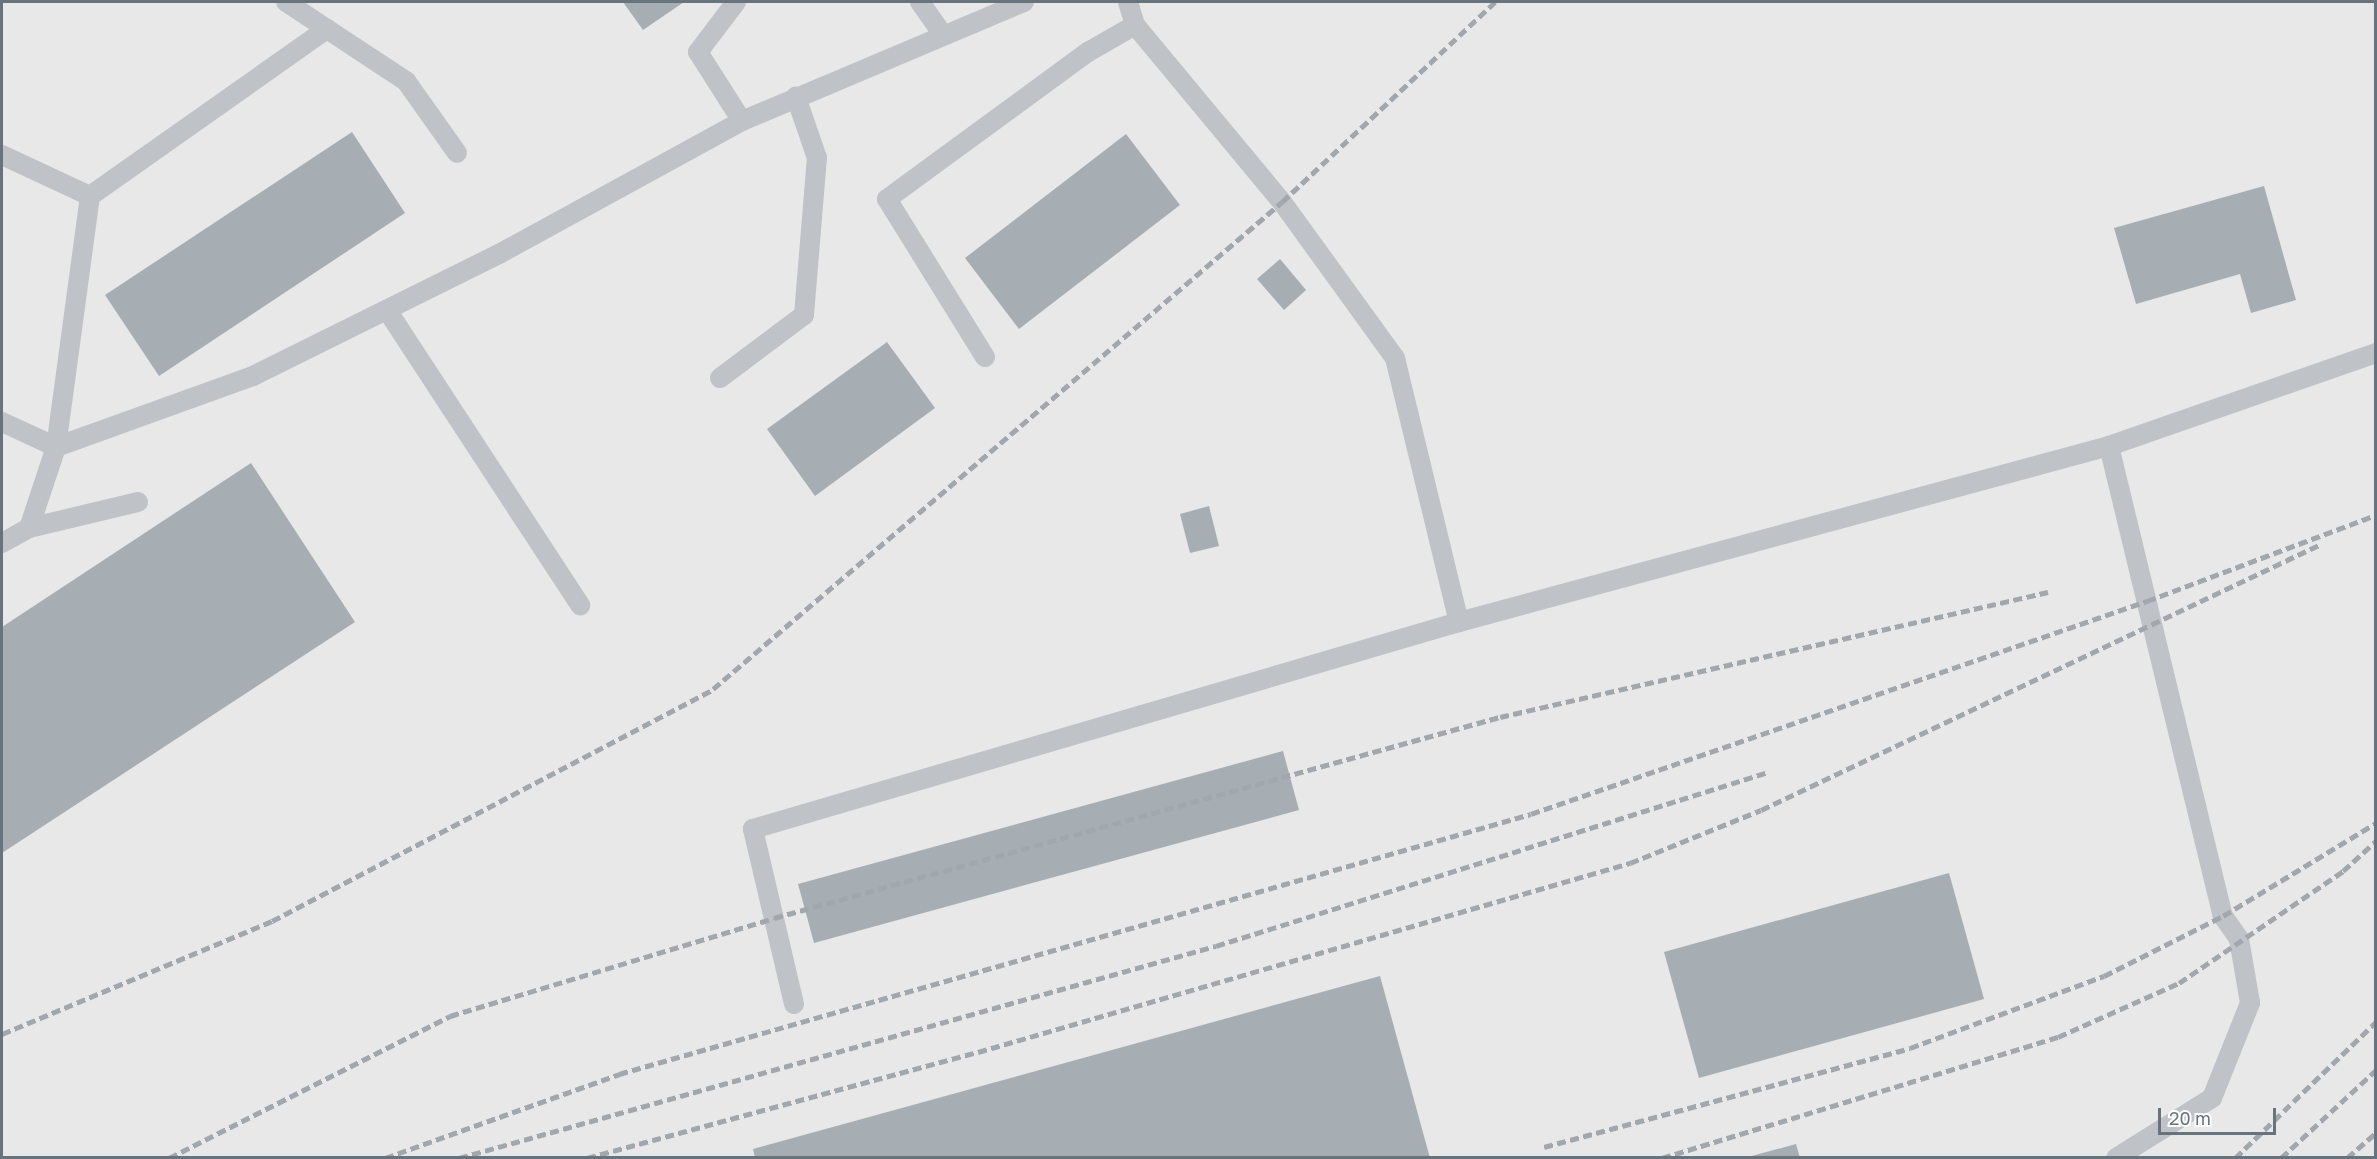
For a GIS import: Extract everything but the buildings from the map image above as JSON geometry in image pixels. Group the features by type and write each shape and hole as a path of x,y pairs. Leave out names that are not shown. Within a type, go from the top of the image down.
{"lane":[{"path":"286,2 406,81 457,153"},
{"path":"736,2 698,52 742,121"},
{"path":"920,2 942,33"},
{"path":"2,422 56,447 253,376 500,254 742,121 942,33 1024,2"},
{"path":"1128,2 1136,25 1282,202 1395,358 1459,622"},
{"path":"985,357 887,199 1089,52 1136,25"},
{"path":"29,528 56,447 90,196 327,29"},
{"path":"720,378 804,315 818,158 796,97"},
{"path":"2,155 90,196"},
{"path":"387,310 580,606"},
{"path":"794,1004 753,829 1459,622 2109,446 2376,353"},
{"path":"2109,446 2223,916 2239,939 2250,1003 2212,1098 2116,1158"},
{"path":"2,543 29,528 138,502"}],"shaded area":[{"path":"2,2 2375,2 2375,1157 2,1157"}],"railway":[{"path":"2,1034 272,921 713,689 1282,202 1495,2"},
{"path":"385,1158 619,1074 1531,814 2147,601 2376,515"},
{"path":"587,1158 978,1052 1630,863 1761,810 2321,544"},
{"path":"169,1158 450,1016 774,918 1500,717 2048,592"},
{"path":"459,1158 1216,946 1765,773"},
{"path":"1544,1147 1910,1048 2104,976 2223,916 2376,823"},
{"path":"1662,1158 2058,1037 2179,983 2343,871 2376,841"},
{"path":"2235,1158 2376,1022"},
{"path":"2281,1158 2376,1070"},
{"path":"2347,1158 2376,1133"}]}
